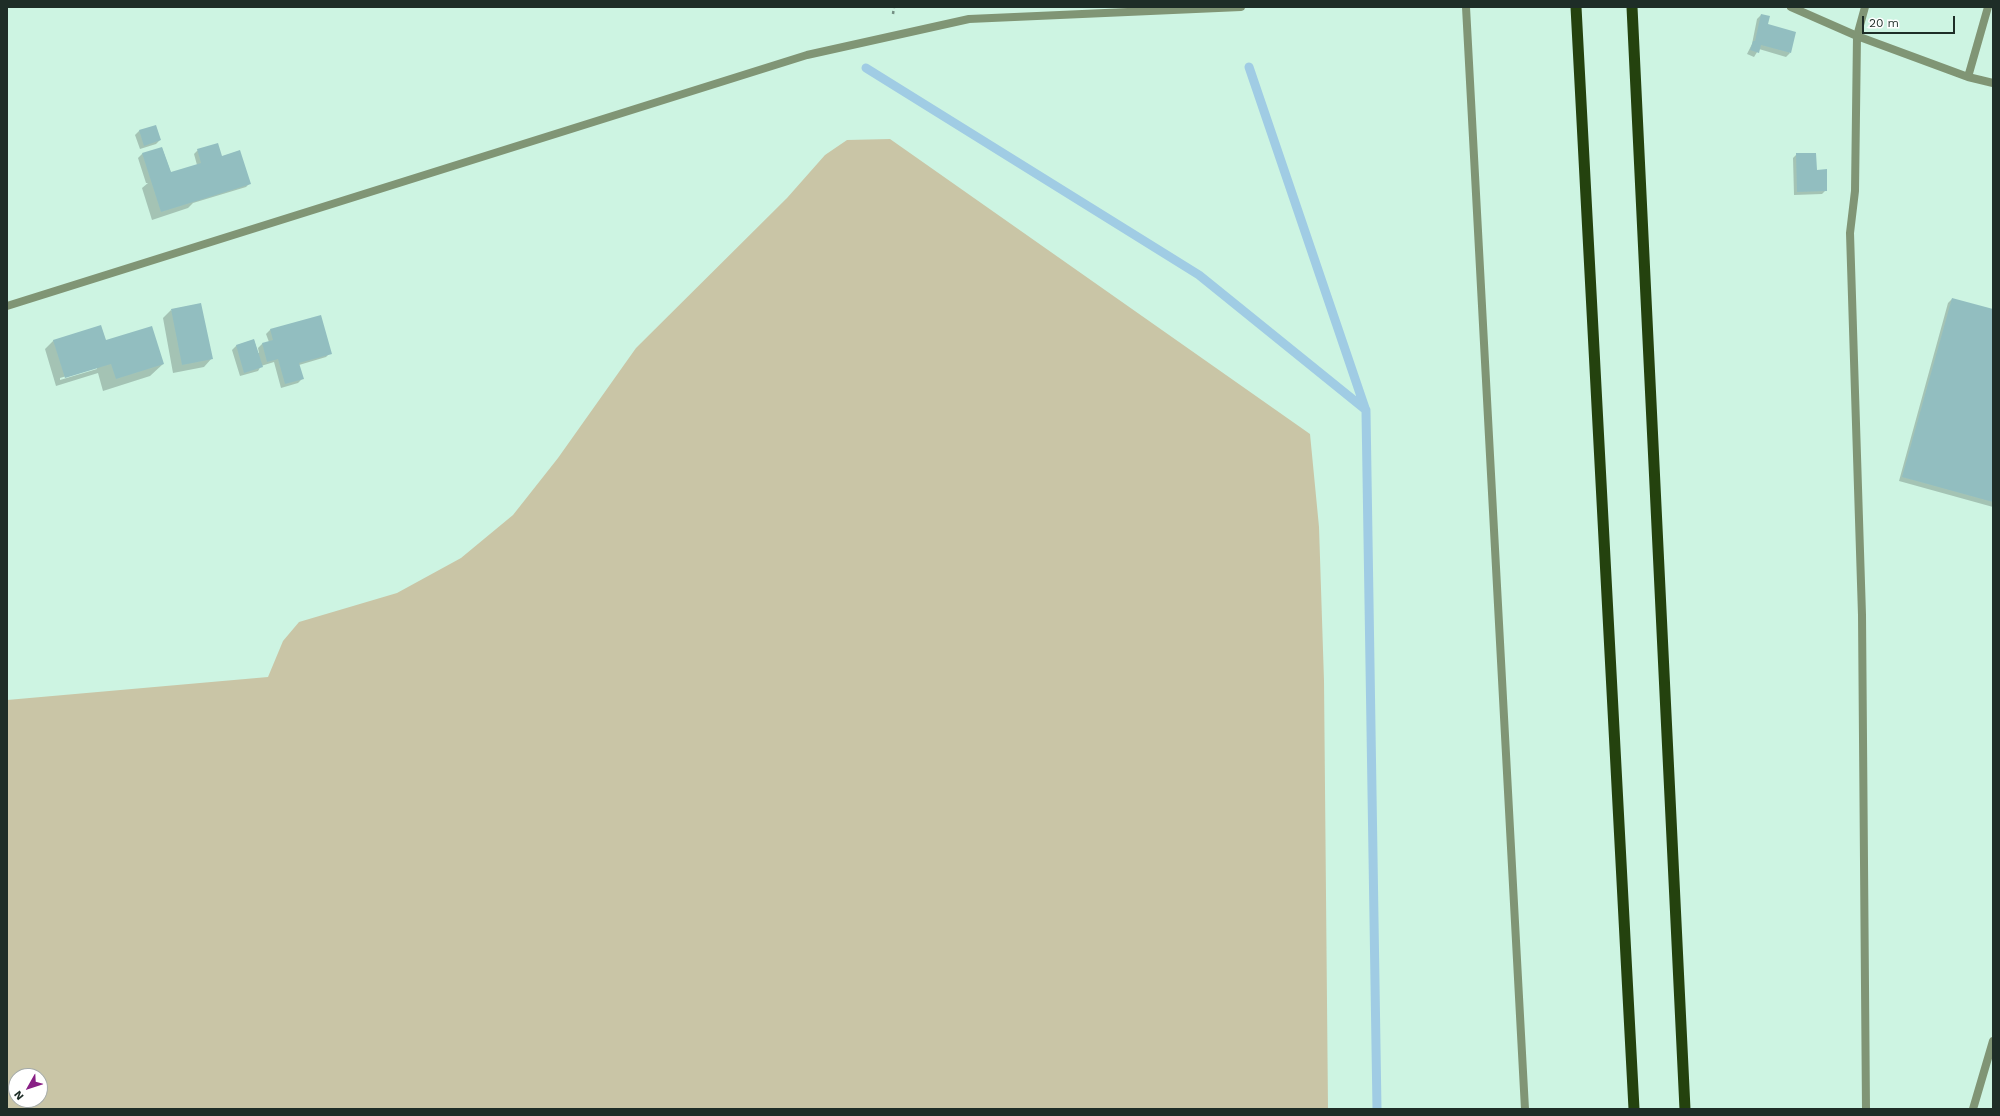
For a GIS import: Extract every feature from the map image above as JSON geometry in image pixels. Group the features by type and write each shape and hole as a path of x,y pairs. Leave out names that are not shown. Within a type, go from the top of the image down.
{"highway":[{"path":"1576,7 1634,1109"},
{"path":"1632,7 1685,1109"}],"street":[{"path":"7,306 807,55 969,20 1241,7"},
{"path":"1466,7 1525,1109"},
{"path":"1791,7 1857,36 1968,77 1993,84"},
{"path":"1865,7 1857,36 1855,191 1850,233 1862,615 1866,1109"},
{"path":"1968,77 1988,7"},
{"path":"1973,1109 1993,1041"}],"shaded area":[{"path":"890,139 1310,434 1319,527 1324,681 1328,1109 7,1109 7,700 268,677 283,641 299,622 397,593 461,558 513,515 558,458 636,348 787,198 825,155 847,140"}],"building":[{"path":"1761,14 1770,16 1768,24 1796,32 1791,53 1761,45 1759,53 1750,50 1753,41 1755,41"},
{"path":"156,125 161,140 144,146 139,130"},
{"path":"218,143 222,156 240,150 251,184 161,212 142,153 162,147 171,172 201,163 197,149"},
{"path":"1796,153 1816,153 1817,170 1827,169 1827,191 1797,192"},
{"path":"1952,298 1993,309 1993,502 1902,477"},
{"path":"201,303 213,359 182,365 171,309"},
{"path":"321,315 332,354 299,363 304,379 285,384 278,359 267,362 262,343 273,340 270,329"},
{"path":"101,325 106,340 152,326 164,364 116,379 111,364 65,378 53,340"},
{"path":"254,339 263,367 244,373 236,345"}],"waterway":[{"path":"1249,67 1366,411 1377,1109"},
{"path":"866,68 1199,275 1366,410"}]}
